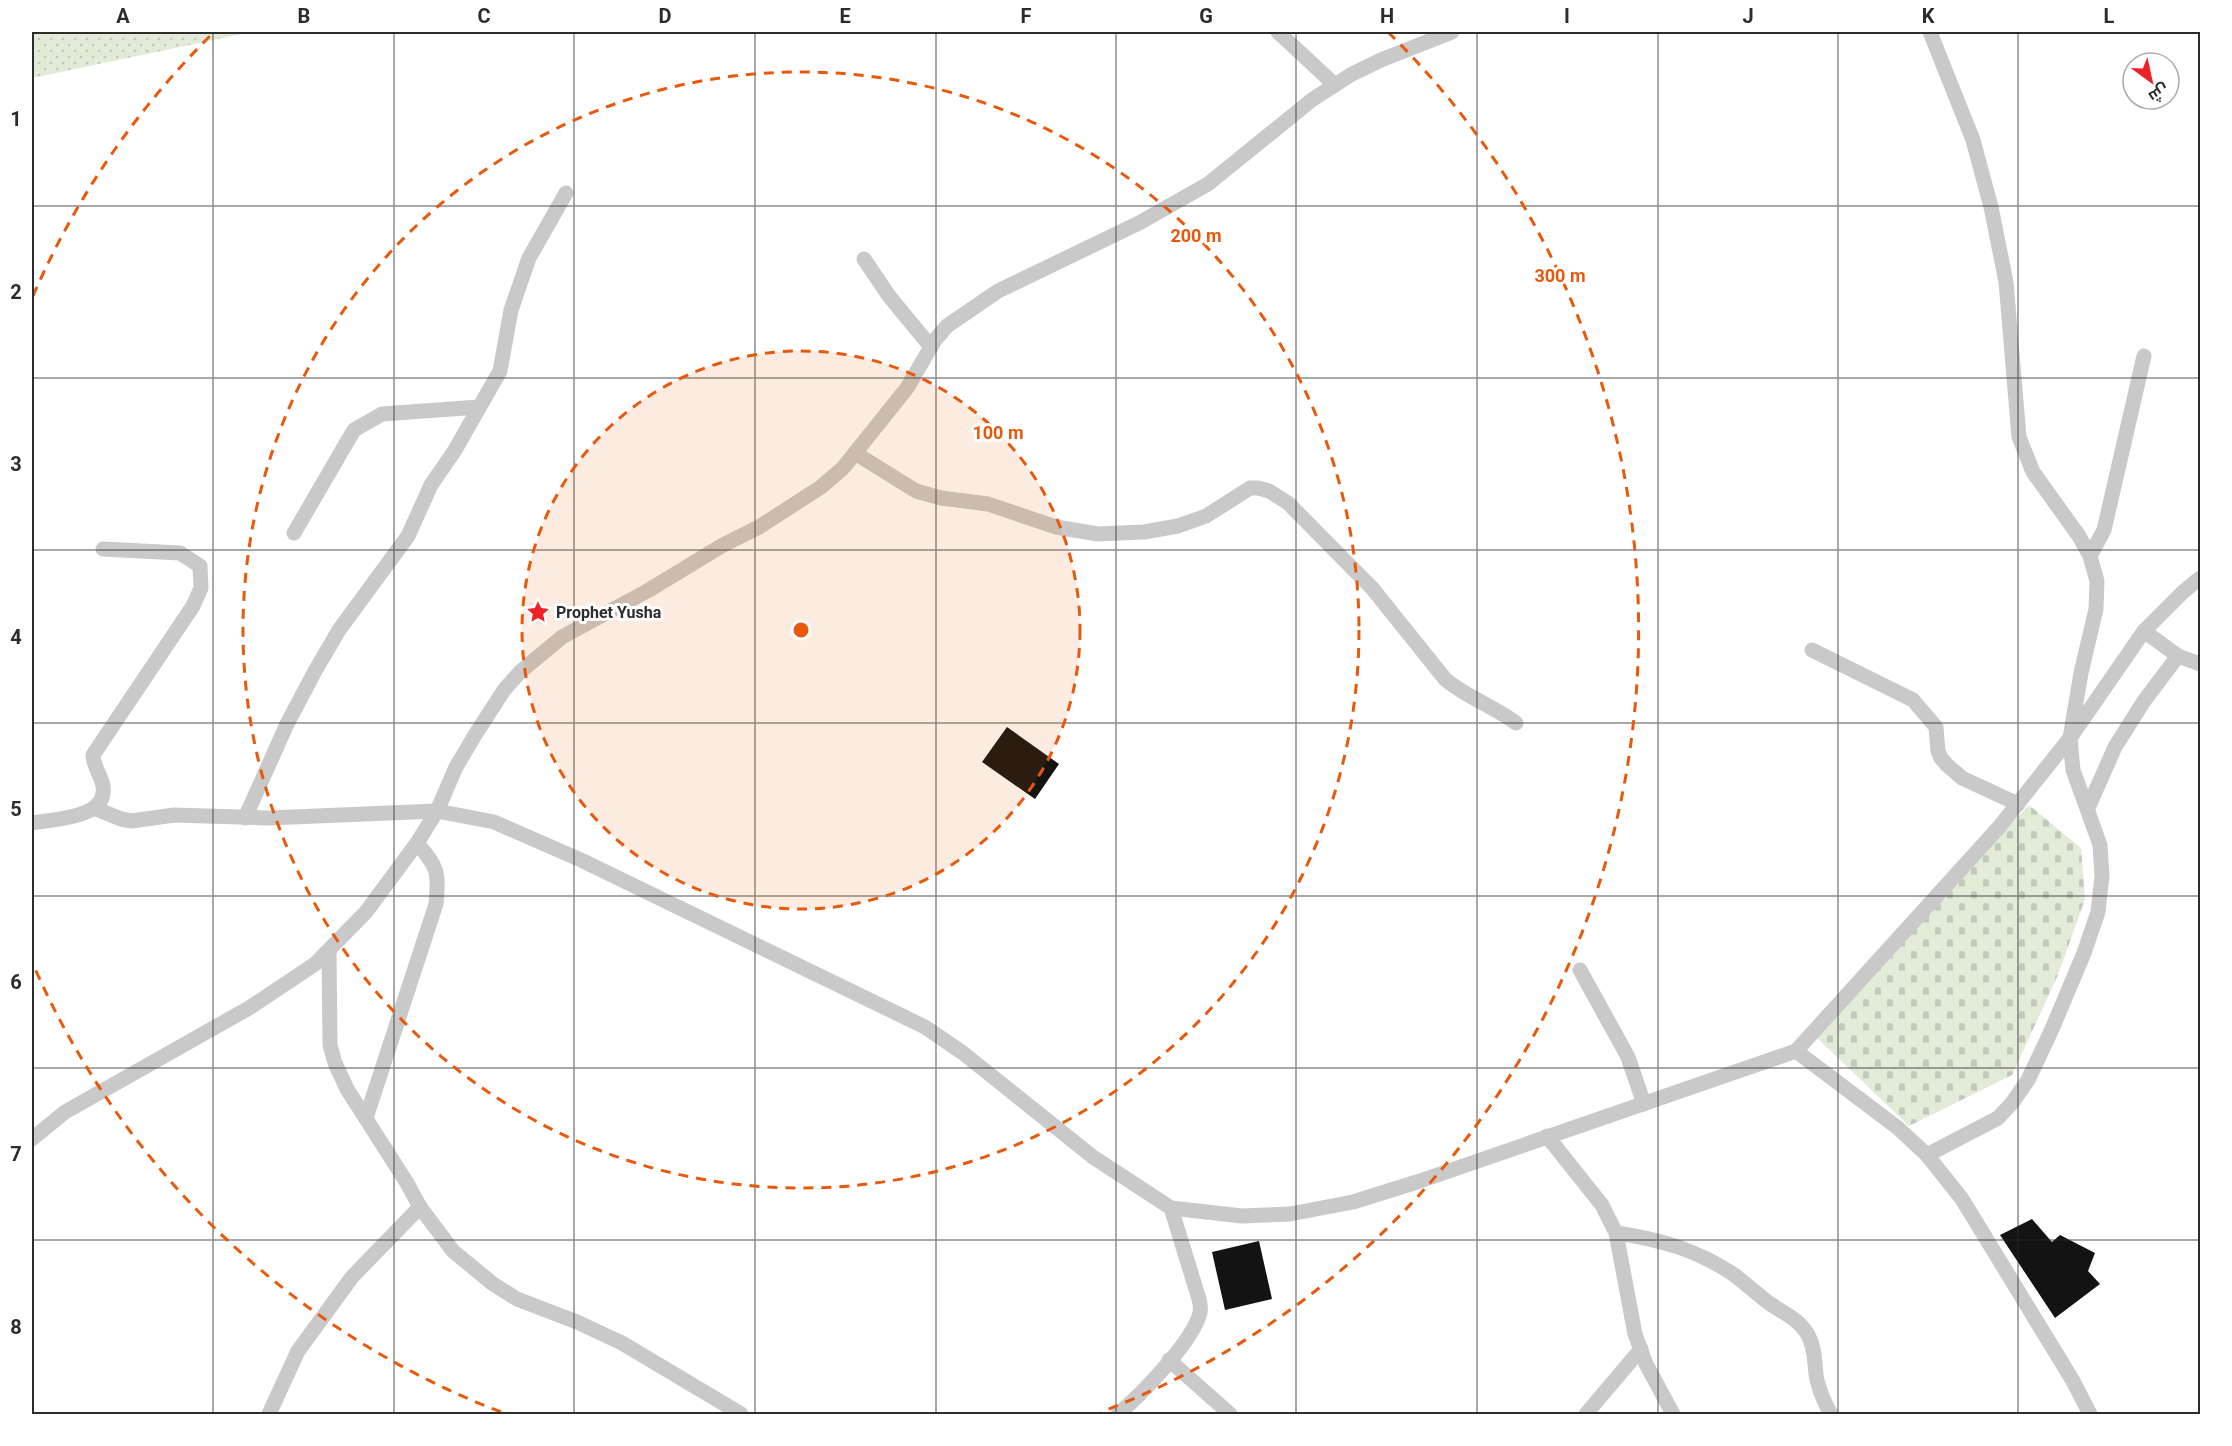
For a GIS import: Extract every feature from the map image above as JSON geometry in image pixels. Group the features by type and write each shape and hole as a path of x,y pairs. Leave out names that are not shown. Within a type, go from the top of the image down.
{"street":[{"path":"1278,32 1335,85"},
{"path":"32,1139 65,1112 288,984 330,951 366,912 417,843 437,811 456,767 504,690 544,651 562,637 649,590 723,545 759,527 821,487 843,468 908,388 931,347 947,326 998,291 1139,223 1208,184 1278,125 1335,85 1381,60 1452,32"},
{"path":"1927,1155 1998,1118 2028,1080 2084,952 2098,912 2102,876 2100,845 2073,770 2070,738 2081,673 2096,609 2097,581 2090,556 2079,536 2033,472 2019,437 2006,282 1991,207 1973,140 1930,32"},
{"path":"244,818 287,724 315,670 339,630 408,536 431,485 455,450 500,371 511,310 529,258 566,193"},
{"path":"864,259 889,296 931,347"},
{"path":"2090,556 2104,530 2144,356"},
{"path":"294,533 354,430 382,414 479,406"},
{"path":"855,453 916,491 941,498 988,504 1056,527 1098,534 1144,532 1178,526 1206,516 1250,488 1269,490 1288,503 1372,588 1445,679 1456,688 1489,705 1516,723"},
{"path":"32,823 77,815 94,808 99,803 103,792 102,784 93,755 193,606 201,588 200,566 180,553 103,549"},
{"path":"94,808 132,821 174,815 244,818 437,811 494,822 581,860 925,1027 963,1053 1093,1157 1171,1208 1242,1216 1290,1214 1353,1202 1406,1186 1796,1051 2000,826 2070,738 2144,631 2200,578"},
{"path":"2144,631 2178,656 2200,664"},
{"path":"1812,650 1913,700 1930,717 1936,727 1938,751 1947,765 1962,778 2018,804"},
{"path":"2088,808 2115,747 2144,700 2178,656"},
{"path":"366,1118 436,904 438,882 434,863 417,843"},
{"path":"330,951 330,1045 335,1063 347,1089 420,1208 453,1251 493,1284 517,1299 577,1322 622,1343 741,1414"},
{"path":"1580,970 1628,1057 1644,1104"},
{"path":"1796,1051 1898,1128 1927,1155 1962,1199 2073,1381 2090,1414"},
{"path":"1547,1136 1602,1204 1616,1233 1635,1334 1646,1364 1673,1414"},
{"path":"269,1414 298,1351 352,1277 420,1208"},
{"path":"1118,1414 1155,1377 1190,1334 1201,1311 1171,1208"},
{"path":"1616,1233 1664,1241 1691,1251 1735,1276 1794,1320 1808,1334 1815,1354 1817,1380 1831,1414"},
{"path":"1586,1414 1641,1349"},
{"path":"1169,1360 1230,1414"}],"green space":[{"path":"32,32 252,32 32,78"},
{"path":"2029,805 2081,848 2085,899 2058,975 2012,1075 1909,1126 1814,1035"}],"building":[{"path":"1007,727 1059,764 1035,799 982,762"},
{"path":"2032,1219 2052,1242 2060,1235 2095,1253 2088,1271 2100,1284 2055,1318 2000,1235"},
{"path":"1259,1241 1272,1299 1225,1310 1212,1252"}],"place":[{"name":"Prophet Yusha","path":"538,612"}]}
